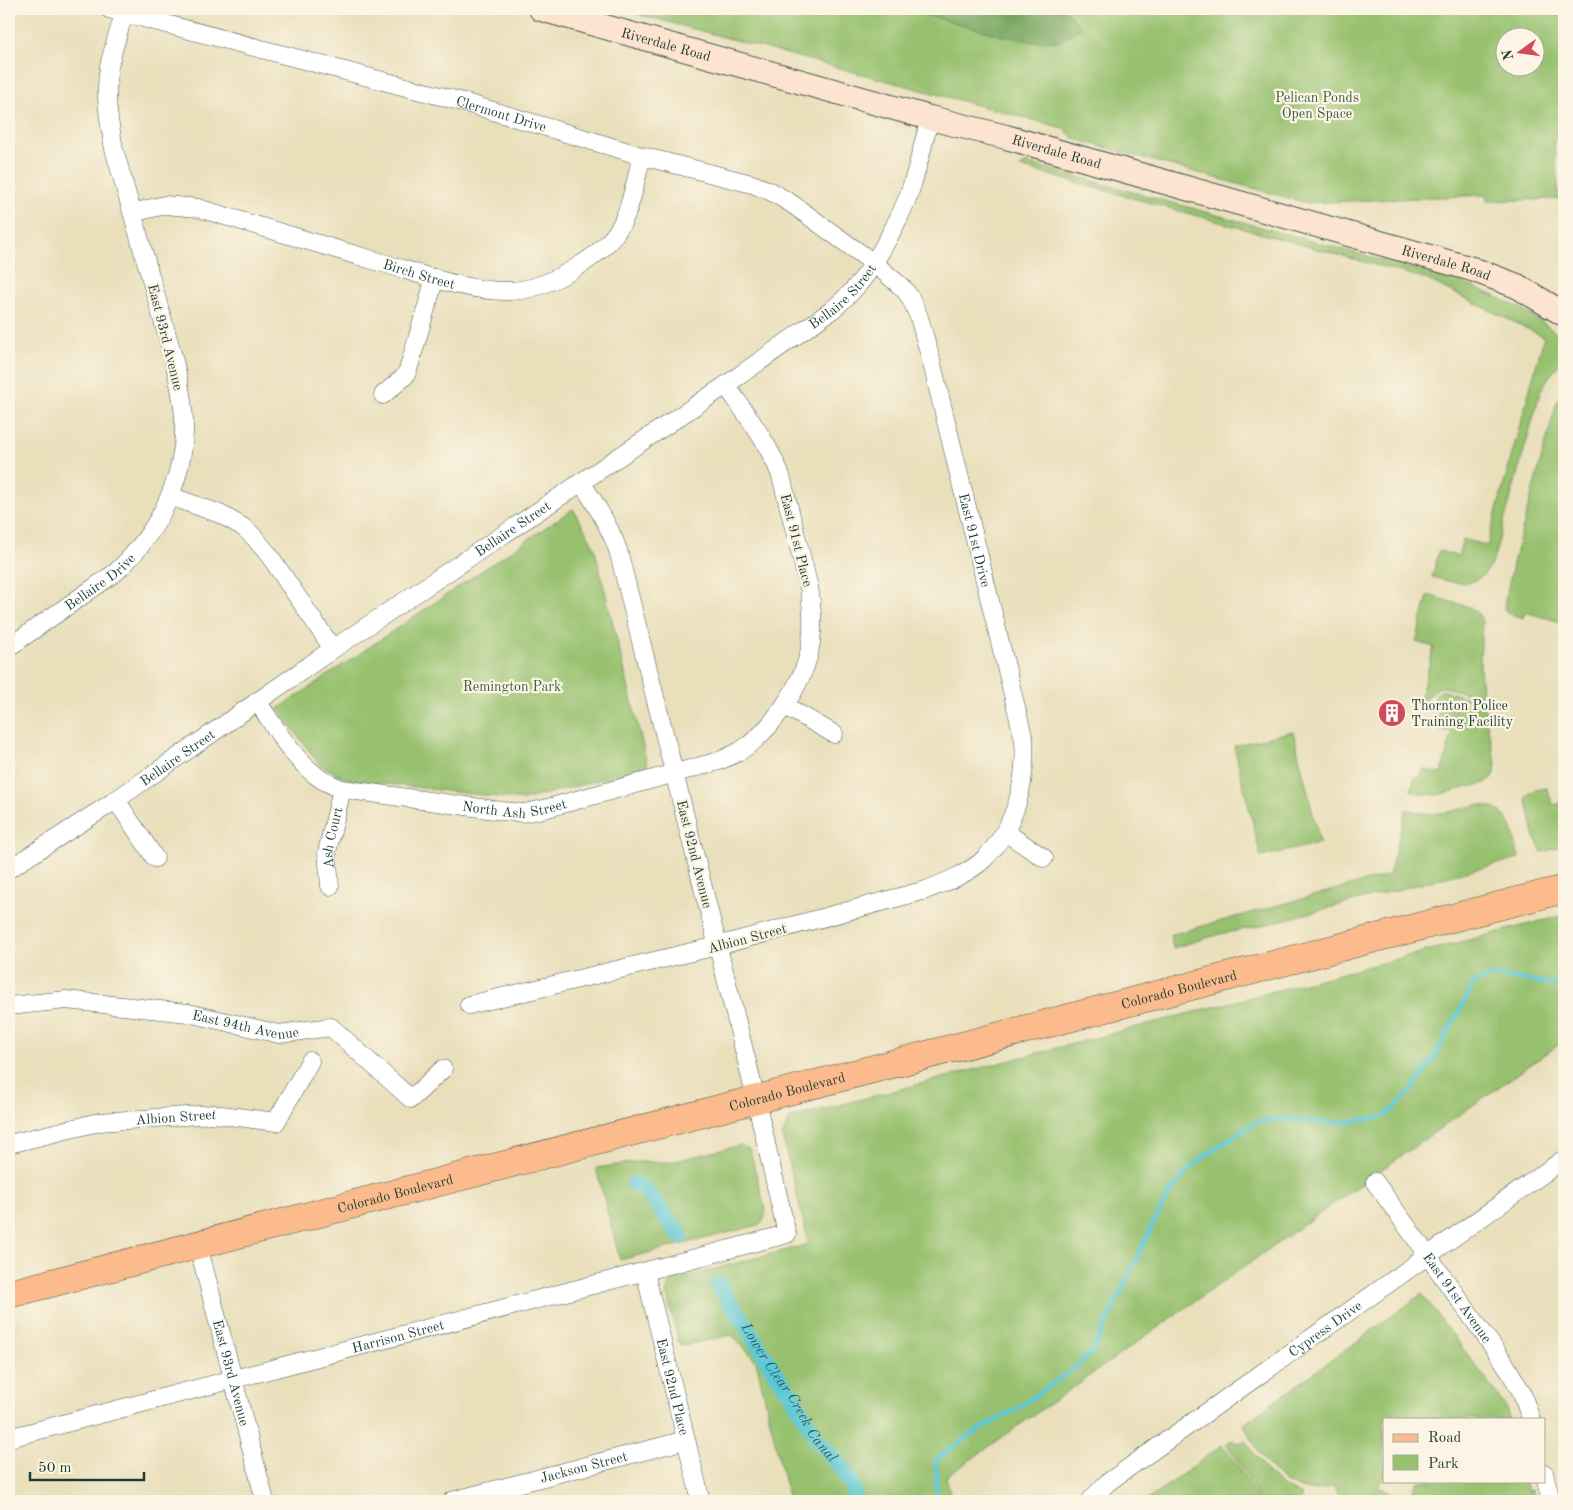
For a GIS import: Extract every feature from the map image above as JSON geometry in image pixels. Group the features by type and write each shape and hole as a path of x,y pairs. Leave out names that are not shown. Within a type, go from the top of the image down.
{"main road":[{"name":"Colorado Boulevard","path":"9,1294 1564,889"}],"street":[{"name":"Riverdale Road","path":"540,9 1472,268 1517,286 1564,314"},
{"name":"Clermont Drive","path":"116,11 462,102 642,156 752,184 772,192 792,204 875,264"},
{"name":"East 93rd Avenue","path":"116,11 107,88 114,149 171,349 182,399 183,435 179,465 170,496"},
{"name":"Bellaire Street","path":"9,869 116,800 257,701 726,385 832,310 852,293 875,264 902,212 912,186 930,118"},
{"name":"Birch Street","path":"132,212 164,205 198,208 435,278 487,290 509,291 540,285 575,268 607,243 621,225 630,202 642,156"},
{"name":"East 91st Drive","path":"875,264 904,289 919,317 1021,721 1025,771 1017,802 1005,832"},
{"path":"383,395 405,376 408,370 435,278"},
{"name":"East 91st Place","path":"726,385 774,458 781,476 809,586 812,633 810,648 803,670 785,706"},
{"name":"East 92nd Avenue","path":"581,482 600,509 611,530 618,550 756,1100 787,1234"},
{"path":"170,496 220,514 242,527 254,537 269,555 333,649"},
{"name":"Bellaire Drive","path":"9,647 108,578 125,563 148,536 170,496"},
{"name":"North Ash Street","path":"257,701 279,733 307,768 329,784 342,789 523,813 544,809 719,761 741,750 761,733 785,706"},
{"path":"785,706 834,734"},
{"name":"Ash Court","path":"330,886 327,852 342,789"},
{"path":"116,800 155,858"},
{"path":"1005,832 1044,858"},
{"name":"Albion Street","path":"469,1005 717,946 926,890 945,883 983,860 1005,832"},
{"name":"East 94th Avenue","path":"9,1006 66,1000 188,1013 279,1034 331,1027 411,1099 443,1069"},
{"name":"Albion Street","path":"9,1144 99,1122 214,1114 276,1122 310,1062"},
{"name":"Cypress Drive","path":"1090,1501 1107,1484 1564,1159"},
{"name":"East 91st Avenue","path":"1375,1182 1513,1376 1521,1391 1531,1418"},
{"name":"Harrison Street","path":"9,1438 787,1234"},
{"name":"East 93rd Avenue","path":"198,1245 265,1501"},
{"name":"East 92nd Place","path":"645,1272 701,1501"},
{"name":"Jackson Street","path":"452,1501 686,1440"},
{"path":"1546,1481 1551,1501"}],"green space":[{"name":"Pelican Ponds Open Space","path":"619,9 1564,9 1564,96 1554,143 1559,199 1487,201 1486,195 1307,203 1075,139 1063,128"},
{"path":"905,9 1064,9 1081,28 1059,41 1034,42 1000,35"},
{"path":"1027,163 1454,280 1512,304 1539,320 1564,340 1564,358 1541,390 1493,561 1481,577 1474,581 1459,583 1432,577 1439,551 1458,556 1463,539 1487,546 1544,337 1426,279 1020,167"},
{"path":"1564,388 1564,623 1525,612 1523,618 1508,613 1504,606 1514,559 1556,405"},
{"name":"Remington Park","path":"573,509 594,546 648,767 523,800 346,779 319,764 278,709"},
{"path":"1428,595 1469,607 1476,611 1480,617 1482,622 1480,666 1482,695 1476,696 1443,687 1434,691 1431,695 1428,694 1426,700 1420,699 1434,647 1416,642"},
{"path":"1441,691 1469,698 1440,705 1433,703 1436,694"},
{"path":"1483,701 1496,763 1493,777 1485,783 1437,795 1411,791 1415,776 1420,778 1423,769 1441,774 1452,733 1435,728 1439,711"},
{"path":"1293,731 1320,843 1261,857 1234,746"},
{"path":"1547,788 1553,805 1564,802 1564,846 1542,852 1535,838 1526,798 1538,789"},
{"path":"1476,805 1497,809 1508,821 1515,838 1519,858 1256,927 1220,934 1173,948 1170,935 1389,875 1406,809 1434,814"},
{"path":"1564,915 1564,1041 946,1477 952,1501 789,1501 756,1361 732,1335 680,1346 666,1293 669,1283 673,1280 809,1244 782,1136 790,1118"},
{"path":"741,1145 749,1149 751,1154 766,1213 763,1221 758,1225 620,1260 596,1168 637,1162 671,1162"},
{"path":"1422,1294 1494,1390 1507,1410 1509,1418 1383,1418 1383,1479 1377,1487 1390,1492 1387,1501 1340,1501 1334,1486 1317,1490 1302,1489 1289,1484 1267,1464 1244,1424"},
{"path":"1232,1440 1237,1443 1246,1441 1275,1480 1291,1491 1301,1494 1301,1501 1258,1501 1245,1471 1226,1444"},
{"path":"1222,1445 1242,1471 1256,1501 1146,1501"},
{"path":"1417,1482 1524,1482 1527,1491 1531,1490 1534,1501 1415,1501 1410,1500"}],"waterway":[{"path":"937,1501 936,1460 970,1435 1018,1408 1072,1370 1093,1351 1153,1224 1169,1194 1188,1170 1210,1152 1256,1122 1284,1119 1309,1122 1349,1122 1386,1116 1409,1093 1434,1058 1474,983 1493,975 1564,986"},
{"name":"Lower Clear Creek Canal","path":"634,1184 643,1188 681,1236"},
{"name":"Lower Clear Creek Canal","path":"718,1285 775,1373 792,1395 816,1438 845,1472 853,1487 854,1501"}],"place":[{"name":"Thornton Police Training Facility","path":"1392,713"}]}
